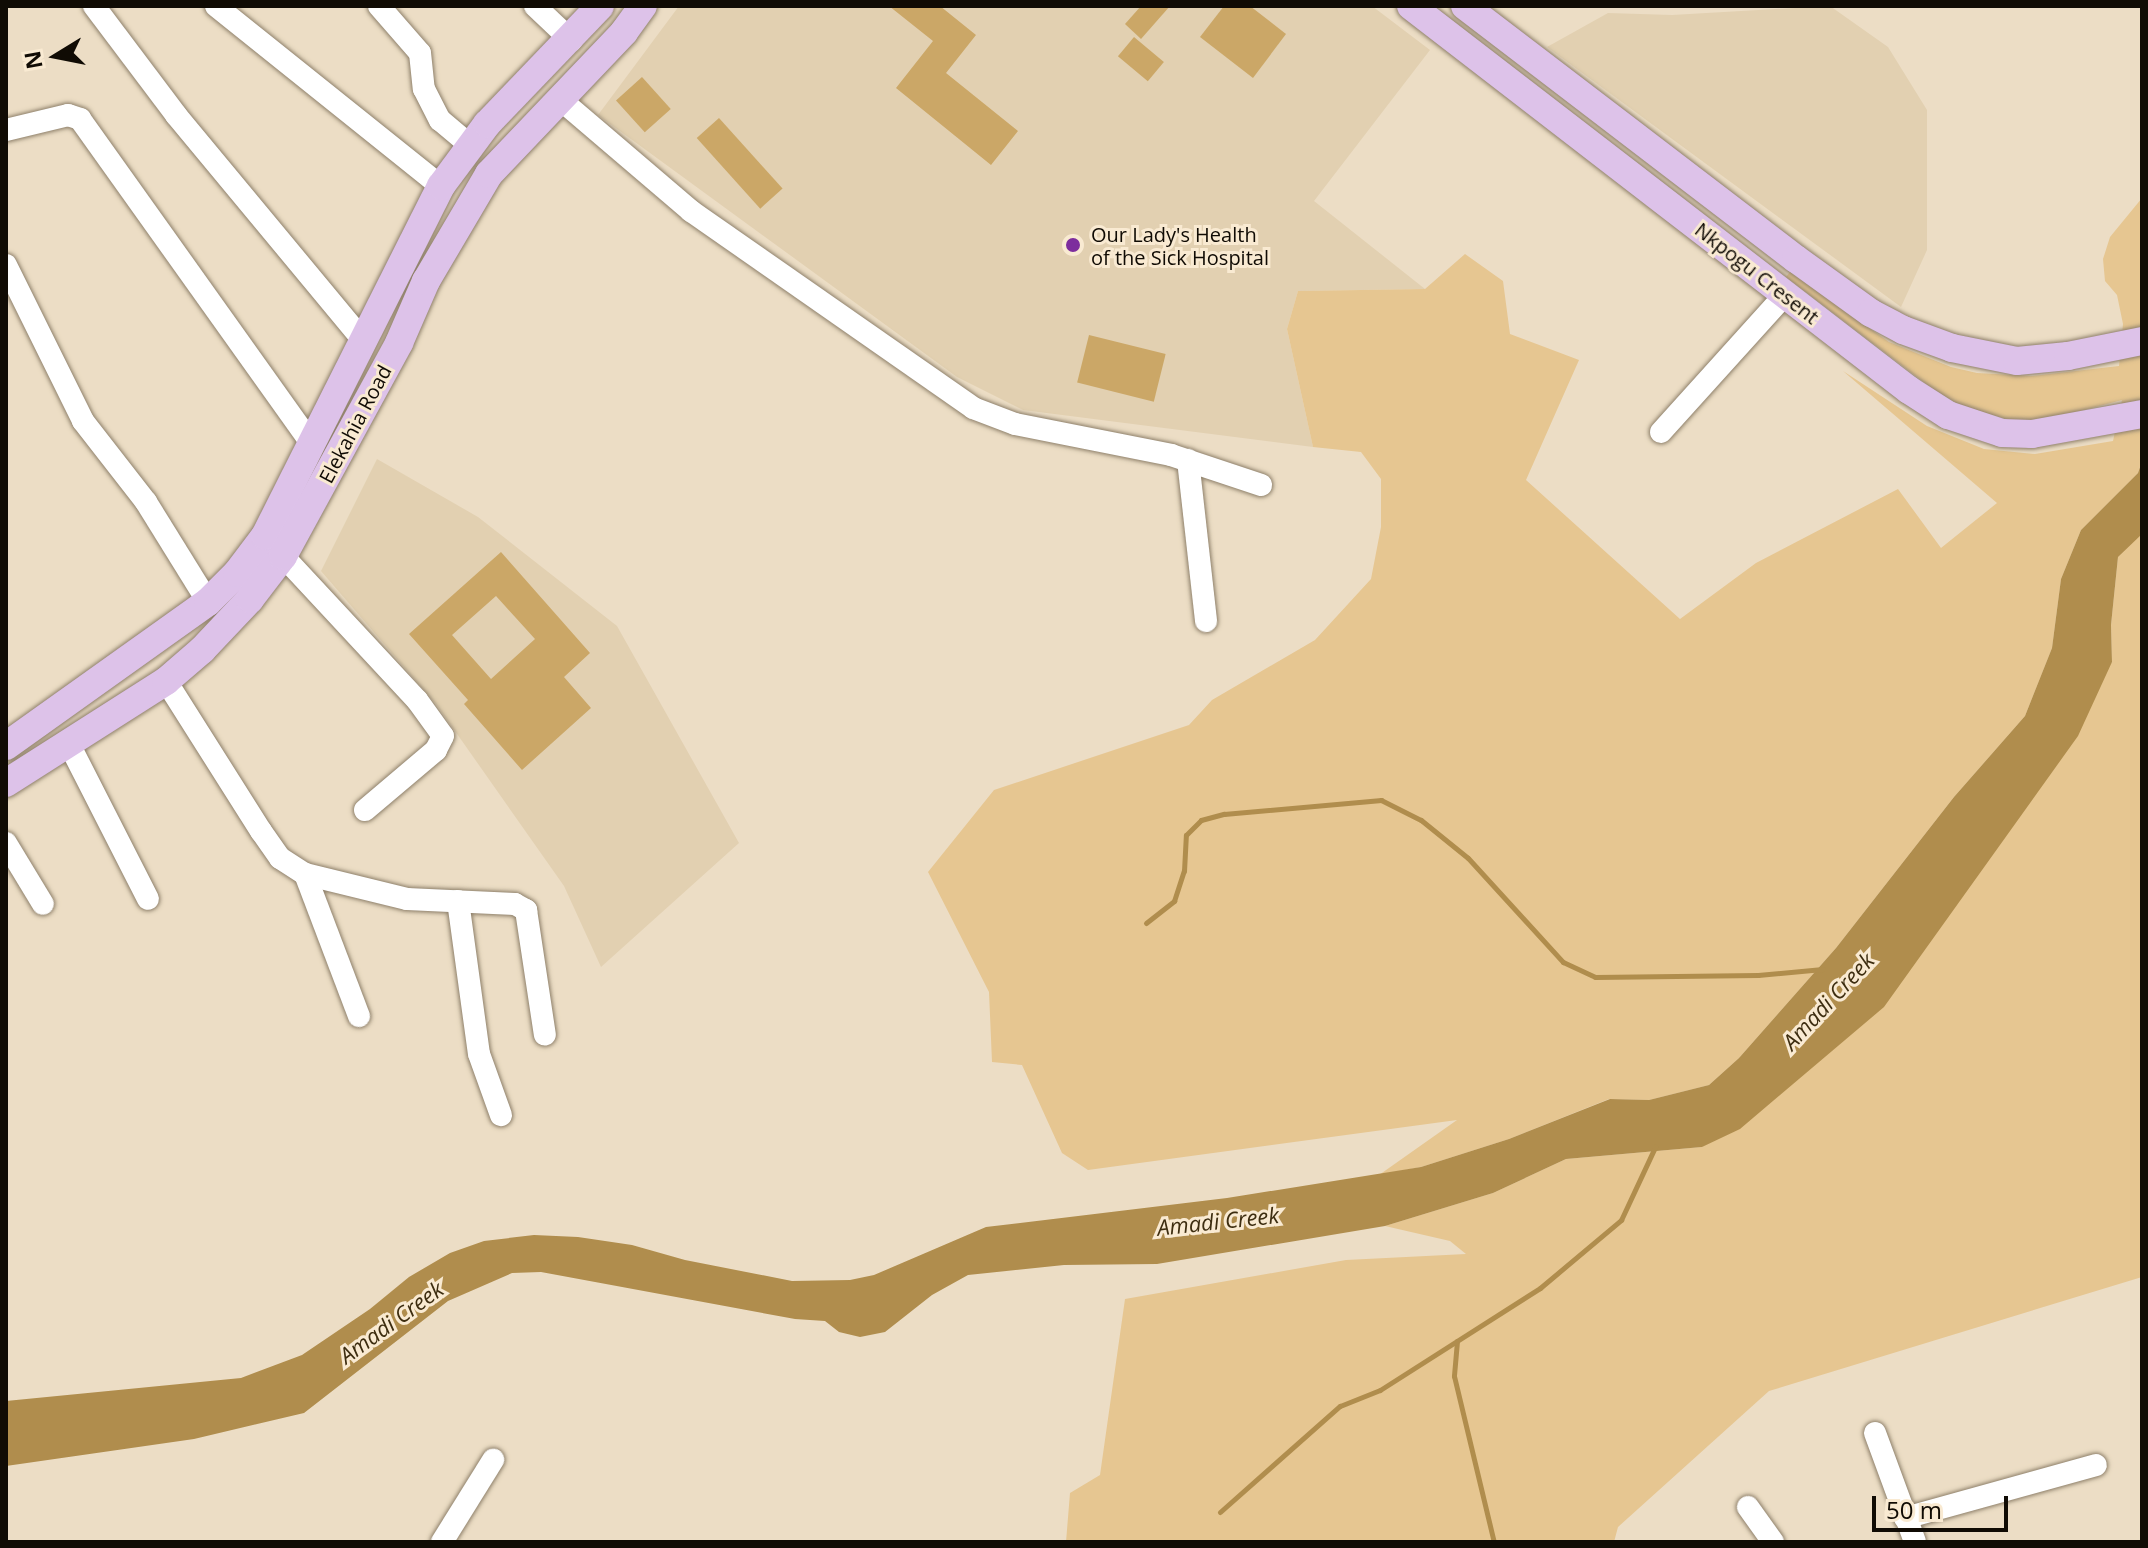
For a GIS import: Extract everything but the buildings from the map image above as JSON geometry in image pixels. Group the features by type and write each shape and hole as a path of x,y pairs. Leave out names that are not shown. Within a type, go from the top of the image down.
{"main road":[{"name":"Elekahia Road","path":"6,746 208,602 265,536 441,186 470,145 600,6"},
{"name":"Elekahia Road","path":"6,783 166,681 221,630 283,556 464,215 489,174 561,100 643,6"},
{"name":"Nkpogu Cresent","path":"1411,6 1785,295 1948,415 2002,433 2032,434 2142,414"},
{"name":"Nkpogu Cresent","path":"1465,6 1871,313 1926,340 1992,358 2017,361 2068,356 2142,341"}],"street":[{"path":"94,6 176,115 363,340"},
{"path":"216,6 441,186"},
{"path":"379,6 420,53 424,89 440,120 470,145"},
{"path":"535,6 571,40"},
{"path":"561,100 691,211 973,408 1015,424 1091,437 1188,460 1261,485"},
{"path":"6,130 68,115 80,119 311,443"},
{"path":"6,265 83,421 146,502 208,602"},
{"path":"1661,432 1785,295"},
{"path":"1188,460 1206,621"},
{"path":"283,556 417,700 443,736 436,750 365,810"},
{"path":"166,681 280,858 305,874 407,899 515,904 526,910 545,1035"},
{"path":"68,742 148,899"},
{"path":"6,843 43,904"},
{"path":"305,874 359,1016"},
{"path":"458,901 479,1054 501,1115"},
{"path":"1875,1433 1915,1542"},
{"path":"442,1542 493,1460"},
{"path":"1905,1518 2096,1465"},
{"path":"1748,1507 1773,1542"}],"shaded area":[{"name":"Our Lady's Health of the Sick Hospital","path":"679,6 1372,6 1430,50 1314,201 1425,289 1298,291 1287,329 1313,447 1023,410 957,377 598,115"},
{"path":"1830,6 1888,47 1927,110 1927,250 1901,307 1547,47 1608,13 1672,15"},
{"path":"2142,198 2142,460 2138,473 2081,530 2061,579 2052,648 2025,716 1954,797 1836,948 1739,1058 1709,1085 1649,1100 1609,1099 1509,1139 1421,1167 1379,1175 1457,1120 1088,1170 1062,1153 1022,1065 992,1062 989,992 928,872 994,790 1189,725 1212,700 1315,640 1371,579 1381,527 1381,479 1361,452 1313,447 1287,329 1298,291 1425,289 1465,254 1503,281 1510,334 1579,360 1526,480 1680,619 1756,563 1898,489 1941,548 1997,503 1843,371 1927,426 1984,449 2035,454 2113,441 2122,400 2043,421 2014,421 1964,407 1938,393 1786,277 1790,272 1889,342 1951,367 1977,373 2032,376 2119,366 2123,324 2117,295 2105,281 2103,259 2110,237"},
{"path":"377,459 478,517 617,626 739,843 601,967 564,886 436,704 321,571"},
{"path":"2141,531 2142,1277 1769,1391 1618,1527 1614,1542 1066,1542 1070,1493 1100,1475 1125,1299 1346,1260 1466,1254 1450,1241 1385,1226 1493,1193 1566,1159 1702,1147 2112,662 2111,625 2118,557"}],"water":[{"name":"Amadi Creek","path":"2142,461 2142,534 2118,557 2111,625 2112,662 2078,736 1884,1007 1740,1129 1702,1147 1566,1159 1493,1193 1385,1226 1157,1264 1064,1265 968,1275 932,1295 885,1332 860,1337 839,1332 825,1321 795,1319 541,1272 512,1273 448,1301 304,1413 194,1439 6,1466 6,1401 241,1378 302,1355 370,1309 409,1277 450,1253 484,1241 534,1235 578,1237 632,1245 685,1260 792,1281 850,1280 874,1275 986,1227 1227,1198 1421,1167 1509,1139 1610,1099 1649,1100 1709,1085 1739,1058 1836,948 1954,797 2025,716 2052,648 2061,579 2081,530 2138,473"}],"waterway":[{"path":"1146,923 1174,901 1184,871 1186,835 1201,820 1224,814 1381,800 1421,820 1468,858 1563,962 1595,977 1758,975 1823,969"},
{"path":"1220,1512 1340,1406 1380,1390 1540,1288 1621,1220 1655,1147"},
{"path":"1457,1341 1454,1376 1494,1542"}],"place":[{"name":"Our Lady's Health of the Sick Hospital","path":"1073,245"}]}
